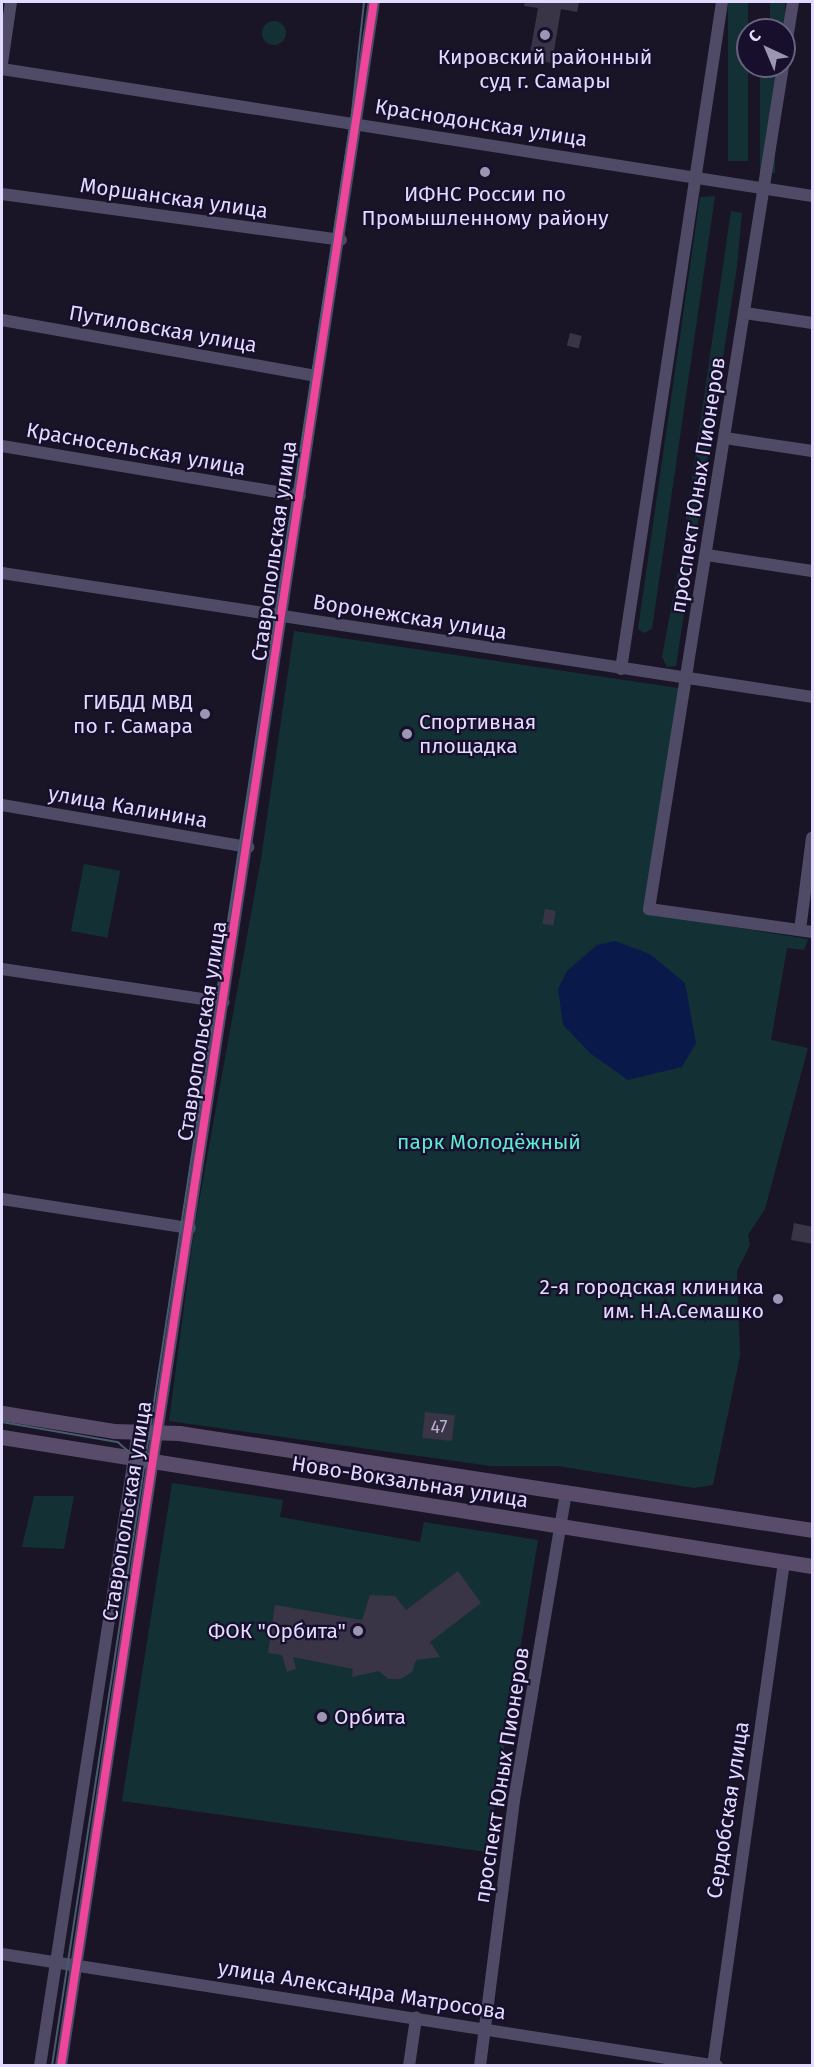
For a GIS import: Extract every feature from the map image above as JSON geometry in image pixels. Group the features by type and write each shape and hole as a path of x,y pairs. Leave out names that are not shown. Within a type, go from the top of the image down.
{"main road":[{"name":"Ново-Вокзальная улица","path":"2,1413 138,1432 157,1432 566,1491 813,1530"},
{"name":"Ново-Вокзальная улица","path":"2,1437 153,1463 813,1566"}],"street":[{"path":"2,63 11,2"},
{"name":"Ставропольская улица","path":"61,2066 283,617 317,376 341,240 374,2"},
{"path":"621,669 722,2"},
{"path":"790,18 793,2"},
{"name":"Краснодонская улица","path":"2,69 813,196"},
{"name":"проспект Юных Пионеров","path":"781,78 688,679 649,909 800,930"},
{"name":"Моршанская улица","path":"2,194 341,240"},
{"path":"745,313 813,323"},
{"name":"Путиловская улица","path":"2,320 317,376"},
{"path":"725,438 813,451"},
{"name":"Красносельская улица","path":"2,446 300,496"},
{"path":"707,555 813,571"},
{"name":"Воронежская улица","path":"2,573 813,697"},
{"name":"улица Калинина","path":"2,804 248,847"},
{"path":"813,838 800,930 813,932"},
{"path":"2,969 224,1002"},
{"path":"2,1199 190,1228"},
{"name":"Ставропольская улица","path":"40,2066 138,1432"},
{"name":"проспект Юных Пионеров","path":"480,2066 514,1800 562,1526 566,1491"},
{"name":"Сердобская улица","path":"715,2065 784,1562"},
{"name":"улица Александра Матросова","path":"2,1954 715,2065"},
{"path":"408,2066 417,2018"}],"green space":[{"path":"728,2 748,2 748,18 736,18 736,78 748,78 748,161 728,161"},
{"path":"770,2 785,2 785,18 770,18"},
{"path":"269,21 279,21 286,28 286,38 279,45 269,45 262,38 262,28"},
{"path":"760,78 775,78 775,173 760,173"},
{"path":"715,196 652,629 644,633 638,629 700,197"},
{"path":"731,211 742,213 737,266 676,666 667,667 662,657 681,555"},
{"name":"парк Молодёжный","path":"294,631 685,689 644,913 808,939 804,950 787,948 771,1040 808,1048 765,1209 748,1235 750,1245 737,1271 740,1356 713,1485 694,1488 558,1466 491,1466 169,1421 195,1224 261,859"},
{"path":"84,864 120,871 107,938 71,931"},
{"name":"Орбита","path":"172,1483 283,1500 280,1517 420,1542 424,1522 538,1540 487,1852 122,1801"},
{"path":"34,1496 74,1496 64,1549 22,1547"}],"water":[{"path":"615,941 650,954 685,983 696,1043 682,1067 628,1080 591,1054 563,1025 558,989 567,971 597,945"}],"building":[{"name":"Кировский районный суд г. Самары","path":"525,2 579,2 577,12 561,9 552,63 529,59 538,8 524,6"},
{"path":"570,333 582,336 578,349 567,346"},
{"path":"545,909 556,911 553,926 542,924"},
{"path":"794,1223 813,1227 813,1244 791,1240"},
{"path":"425,1412 455,1415 452,1441 422,1438"},
{"name":"ФОК \"Орбита\"","path":"458,1571 481,1603 430,1642 440,1657 416,1660 412,1672 401,1679 388,1679 379,1671 352,1677 353,1669 293,1657 296,1669 287,1672 282,1655 268,1653 275,1605 362,1620 370,1595 395,1596 406,1610"}],"tram line":[{"path":"52,2066 351,122 364,2"},
{"path":"2,1422 118,1442 134,1456 141,1475"}],"cycle path":[{"path":"61,2066 374,2"}],"place":[{"name":"Кировский районный суд г. Самары","path":"545,35"},
{"name":"ИФНС России по Промышленному району","path":"485,172"},
{"name":"ГИБДД МВД по г. Самара","path":"205,714"},
{"name":"Спортивная площадка","path":"407,734"},
{"name":"2-я городская клиника им. Н.А.Семашко","path":"778,1299"},
{"name":"ФОК \"Орбита\"","path":"358,1631"},
{"name":"Орбита","path":"322,1717"}]}
